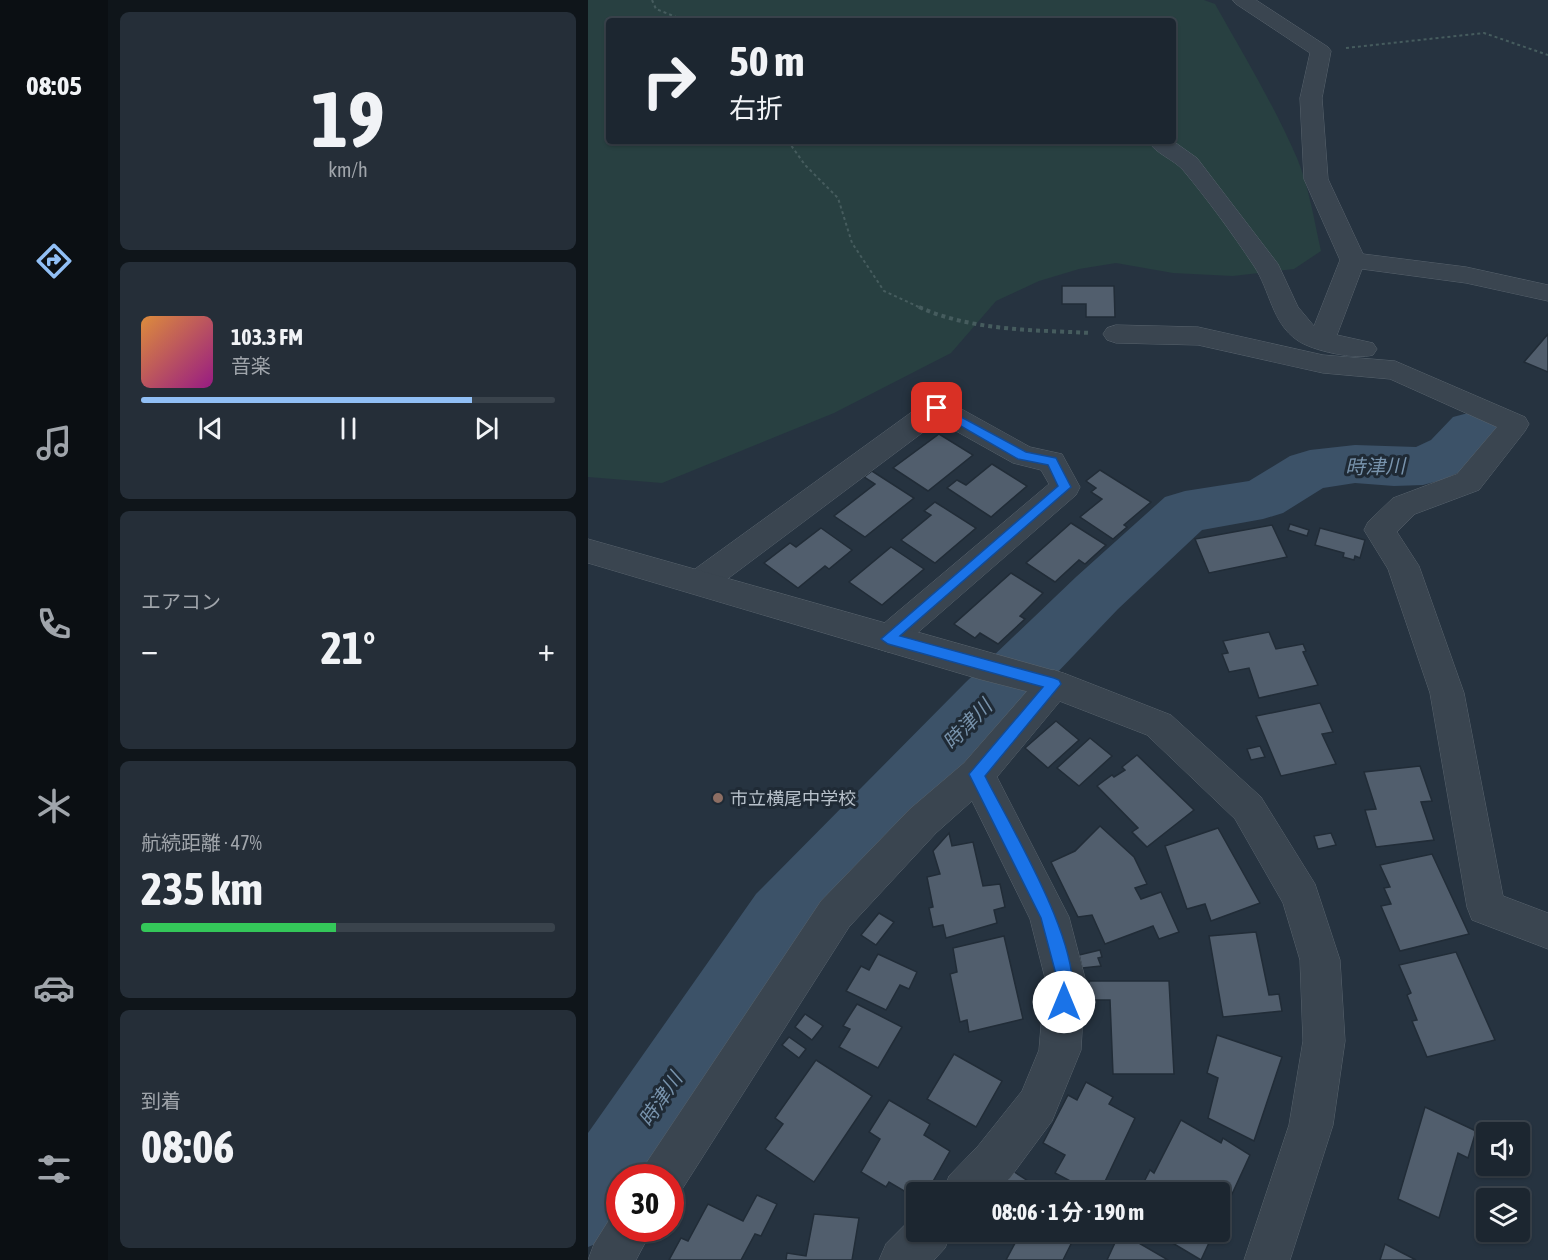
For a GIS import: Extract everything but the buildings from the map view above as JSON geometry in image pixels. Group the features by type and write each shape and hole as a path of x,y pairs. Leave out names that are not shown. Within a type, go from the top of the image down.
{"street":[{"path":"1243,0 1321,51 1311,98 1316,179 1353,260 1321,341"},
{"path":"1163,144 1189,163 1243,232 1269,269 1286,310 1306,334 1321,341 1425,362 1515,424"},
{"path":"1353,260 1466,275 1548,293"},
{"path":"1116,334 1198,336 1323,364 1395,370 1515,424"},
{"path":"699,584 937,408 1023,456 1052,461 1065,487 888,639"},
{"path":"1515,424 1468,482 1404,506 1379,530 1403,566 1447,693 1486,907 1548,931"},
{"path":"588,551 888,639 1053,683 1159,725 1248,808 1301,897 1320,960 1324,1041 1311,1125 1267,1260"},
{"path":"672,1164 835,914 923,821 977,774 1053,683"},
{"path":"975,1182 994,1162 1037,1106 1060,1050 1065,978 1048,917 977,774"},
{"path":"610,1260 621,1242"},
{"path":"902,1260 919,1242"}],"path":[{"path":"652,0 656,9 678,18"},
{"path":"1321,51 1484,33 1548,55"},
{"path":"790,144 805,165 838,198 852,243 884,291 930,312 994,327 1116,334"}],"green space":[{"path":"588,0 1204,0 1215,4 1268,99 1297,158 1308,192 1321,251 1294,269 1233,276 1173,273 1116,263 1079,269 1039,281 996,301 951,353 834,413 662,483 588,477"}],"waterway":[{"name":"時津川","path":"588,1205 782,918 989,701 1097,593 1185,512 1263,499 1310,470 1355,464 1394,467 1423,466 1450,454 1472,430"}],"place":[{"name":"市立横尾中学校","path":"718,798"}],"route":[{"path":"937,408 1023,456 1052,461 1065,487 888,639 1054,684 977,774 1048,917 1065,978 1064,1002"}]}
